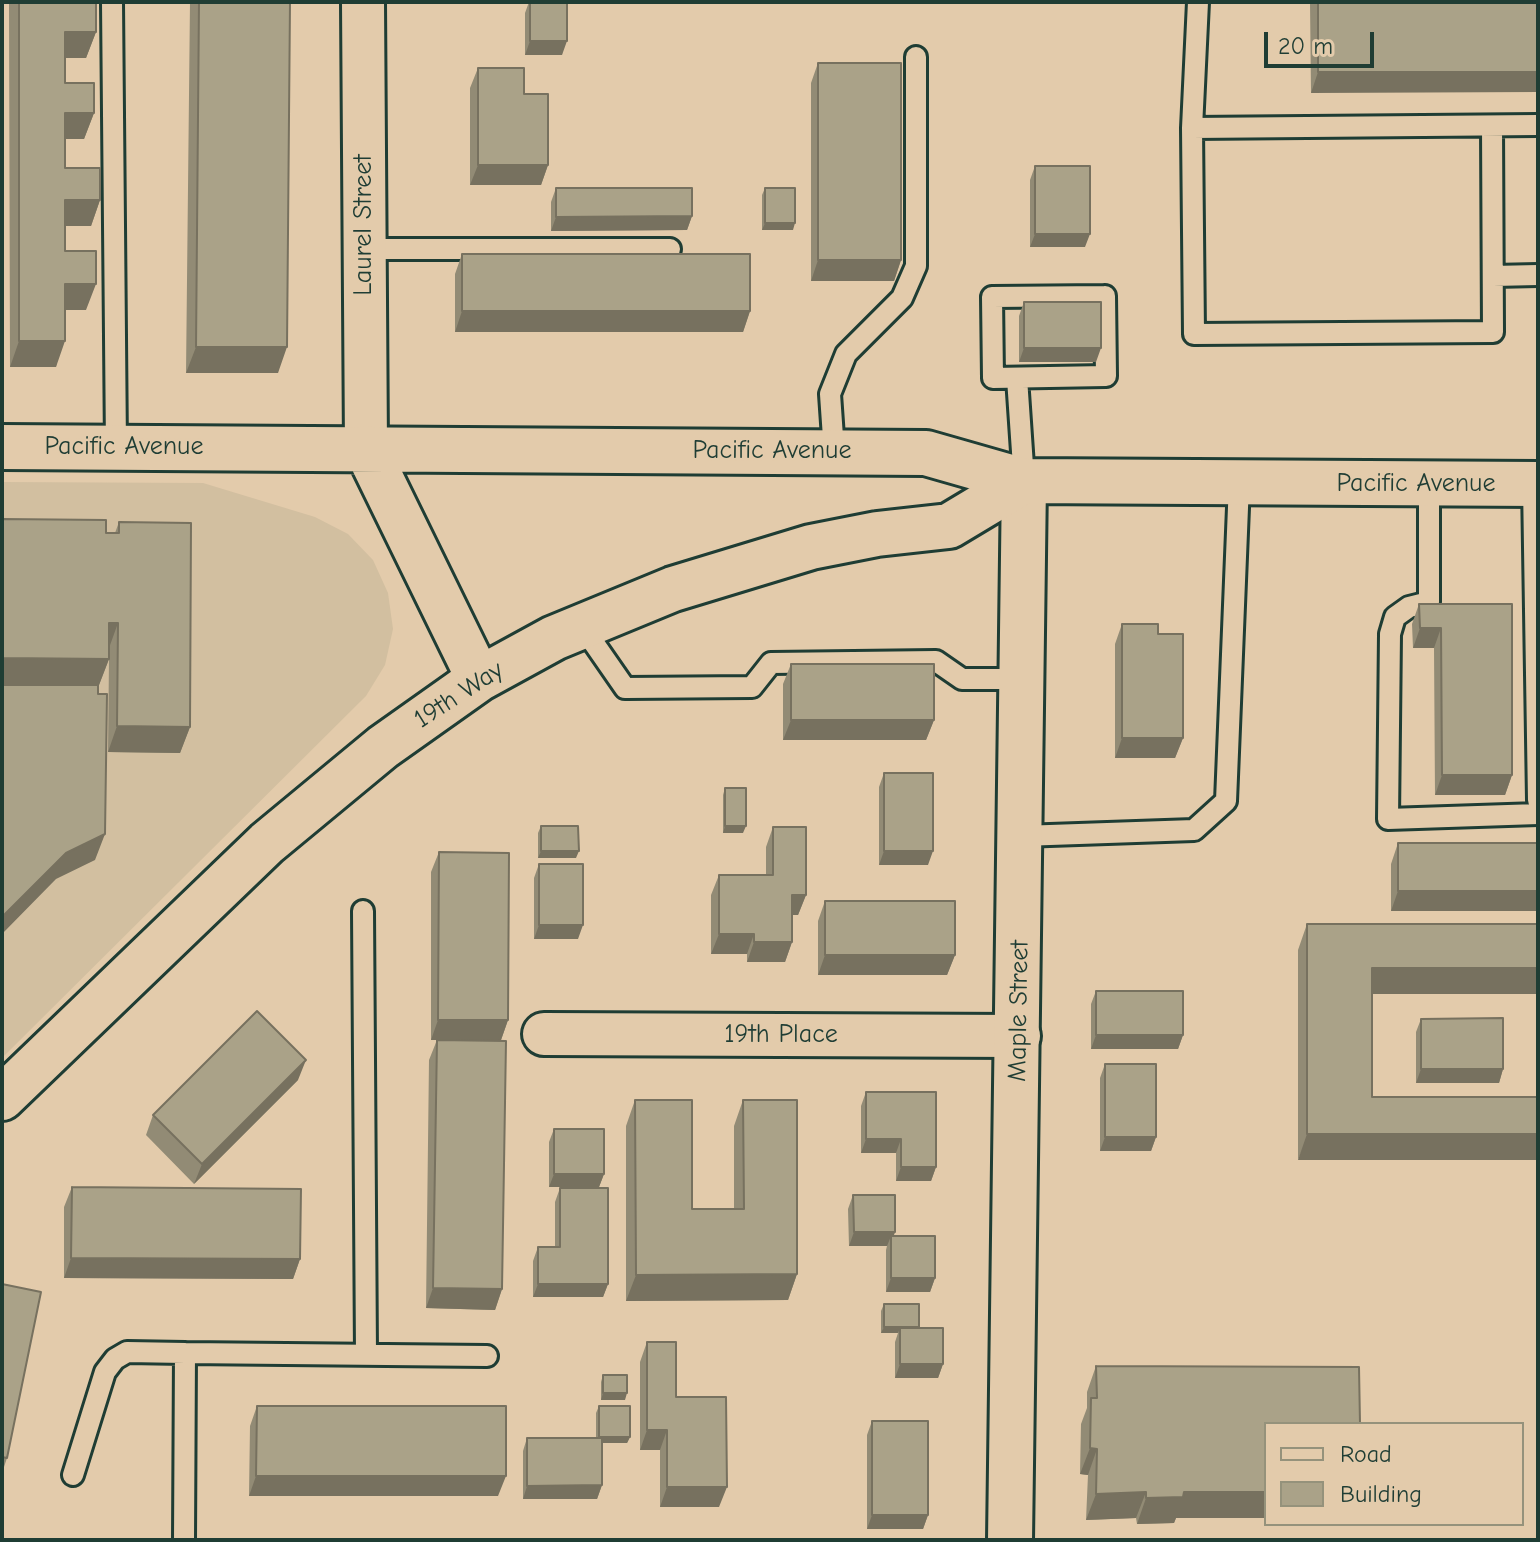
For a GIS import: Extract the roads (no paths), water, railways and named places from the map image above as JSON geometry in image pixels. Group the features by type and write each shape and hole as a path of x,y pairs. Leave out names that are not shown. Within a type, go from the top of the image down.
{"main road":[{"name":"Pacific Avenue","path":"2,447 926,453 1024,481 1535,484"},
{"path":"366,448 479,679"},
{"name":"19th Way","path":"2,1098 267,843 383,747 479,679 582,626 737,567 877,534 949,526 1024,481"},
{"name":"Maple Street","path":"1010,1540 1024,481"}],"street":[{"name":"Laurel Street","path":"363,2 366,448"},
{"name":"19th Place","path":"544,1034 1019,1036"}],"lane":[{"path":"112,2 116,448"},
{"path":"1198,2 1192,128 1194,334 1493,332 1492,126"},
{"path":"834,452 830,394 846,354 902,298 916,266 916,57"},
{"path":"1192,128 1538,125"},
{"path":"364,249 670,249"},
{"path":"1493,276 1538,275"},
{"path":"1105,296 1106,376 1017,378 993,378 992,297 1105,296"},
{"path":"1017,378 1024,481"},
{"path":"1021,836 1194,830 1226,801 1239,483"},
{"path":"1429,484 1429,602 1409,607 1395,617 1390,634 1388,819 1538,814"},
{"path":"1535,484 1538,800"},
{"path":"582,626 625,688 752,687 771,663 936,661 962,679 1023,679"},
{"path":"363,911 366,1354"},
{"path":"73,1475 105,1372 115,1359 127,1352 487,1356"},
{"path":"184,1540 185,1353"}]}
